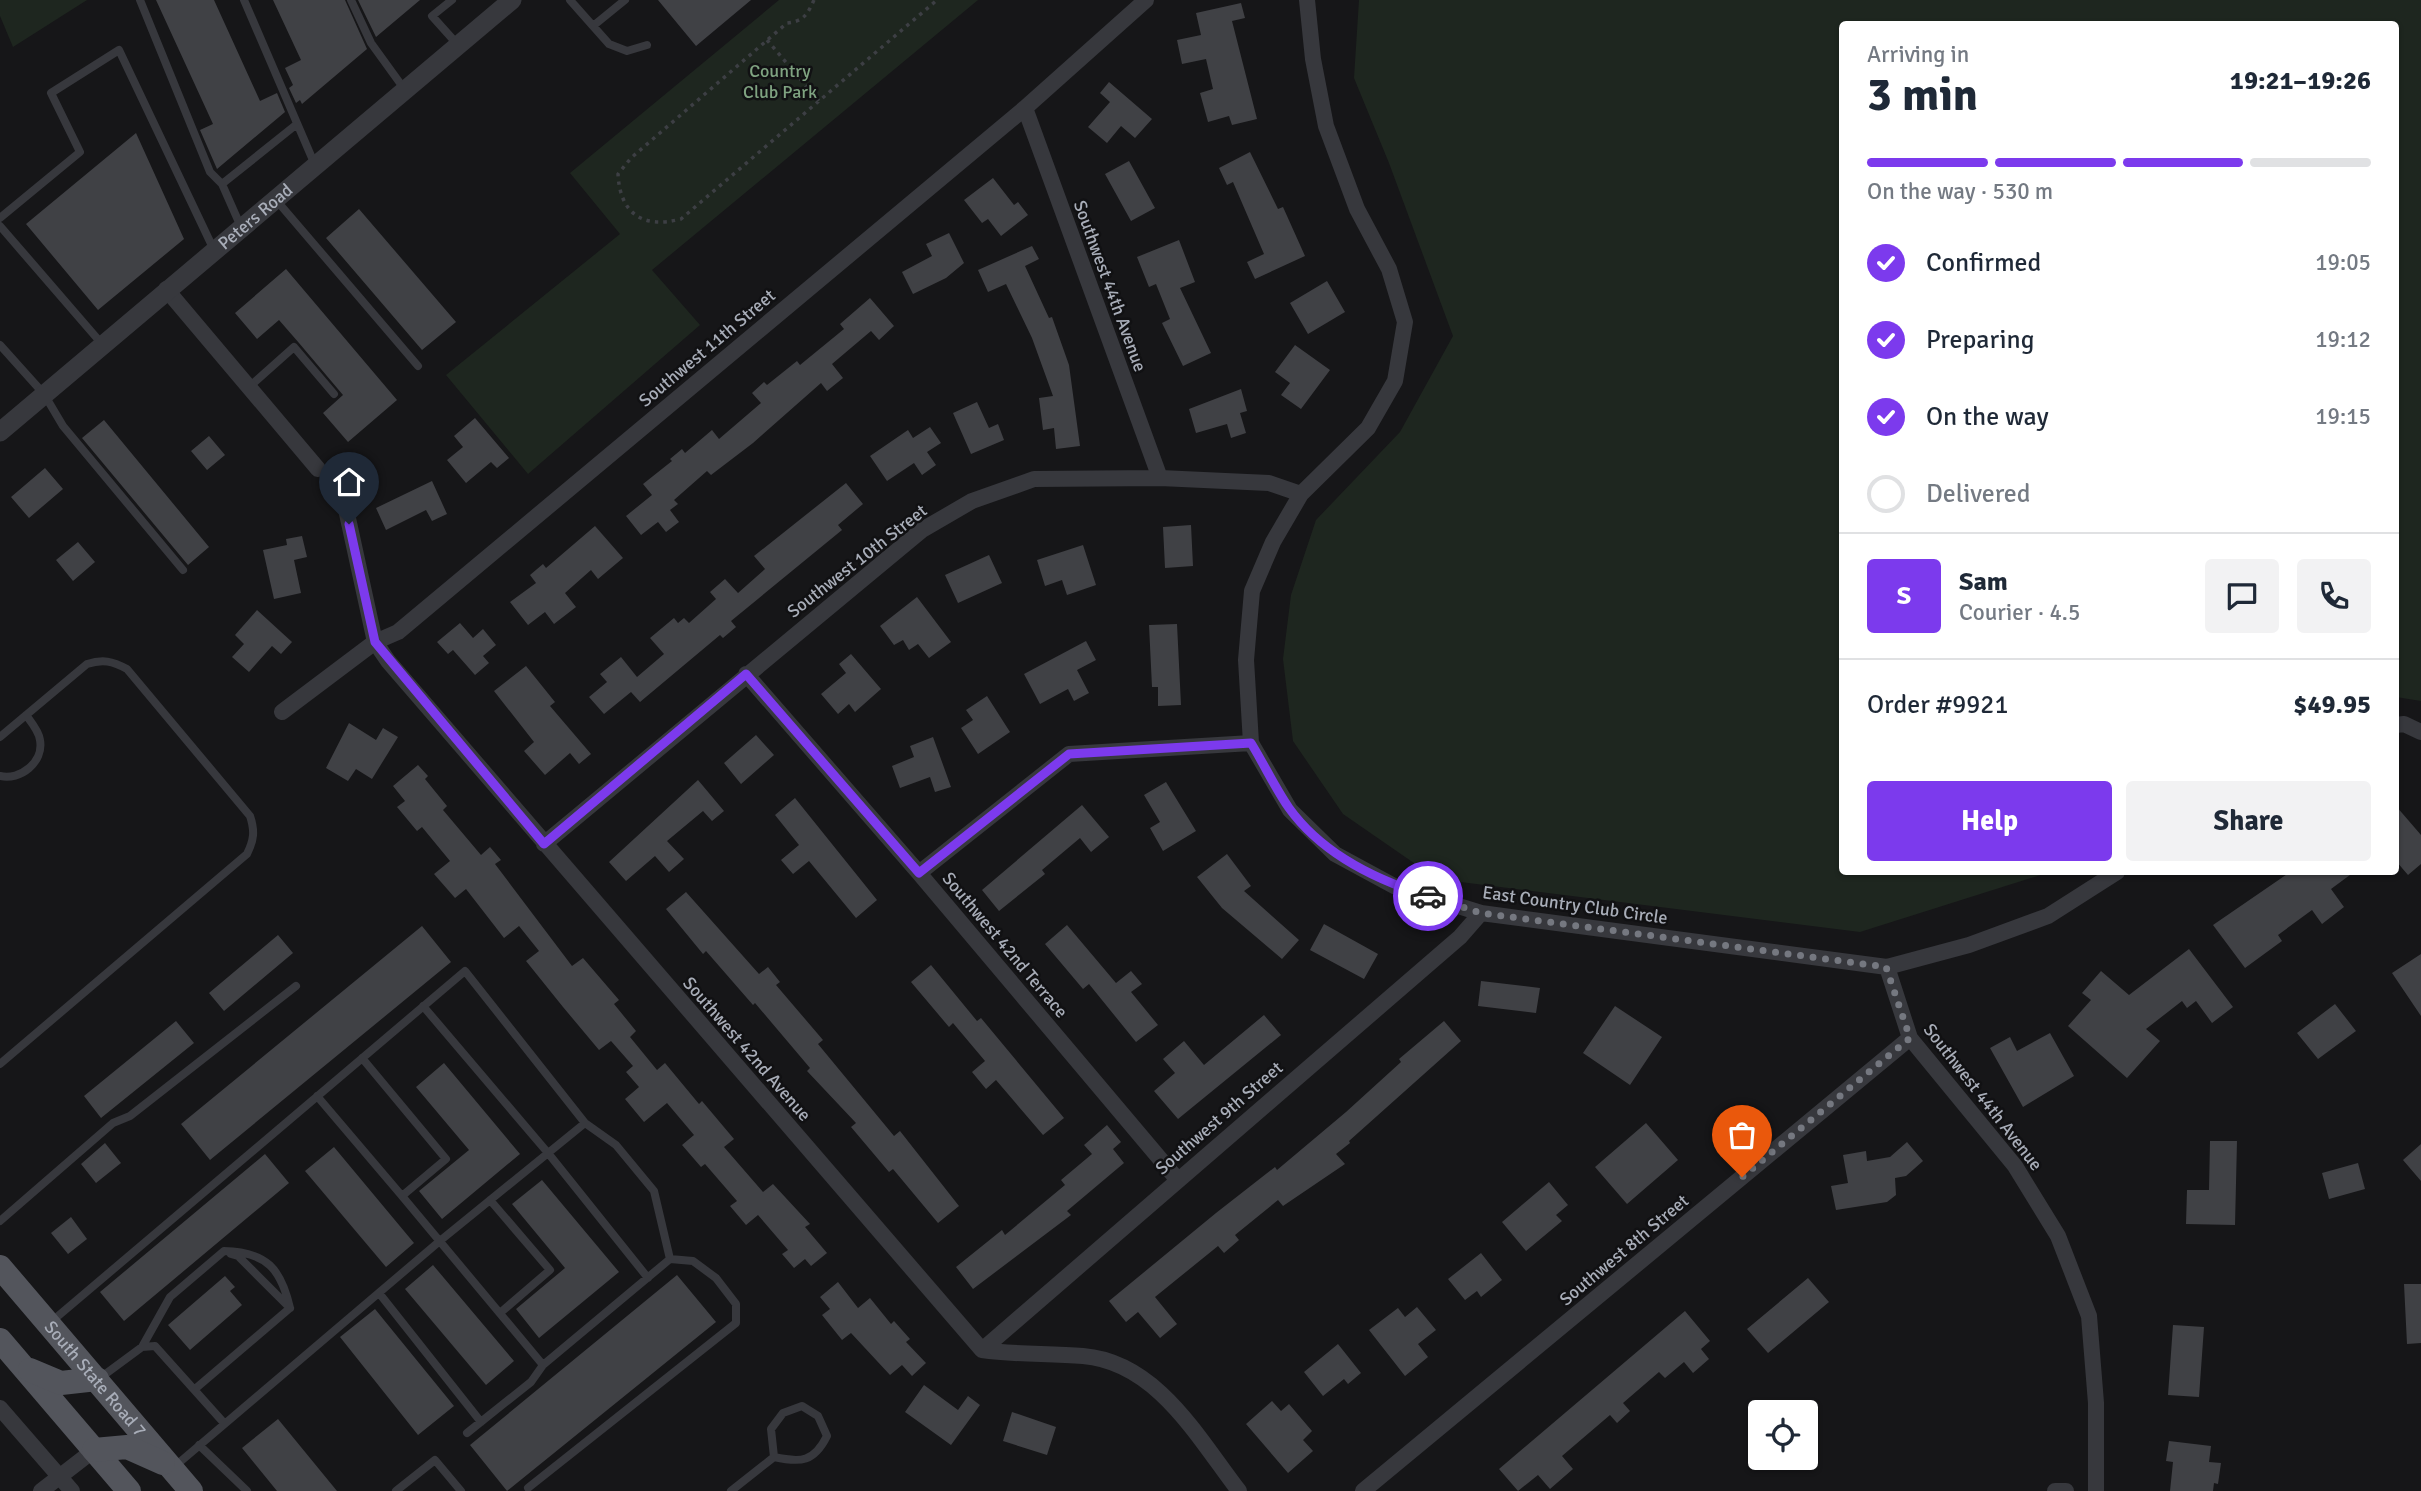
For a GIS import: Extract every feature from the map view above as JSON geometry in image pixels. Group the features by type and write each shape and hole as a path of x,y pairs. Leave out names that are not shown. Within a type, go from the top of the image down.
{"main road":[{"name":"South State Road 7","path":"0,1267 191,1491"},
{"path":"0,1340 129,1491"},
{"path":"23,1367 61,1383 97,1379"},
{"path":"94,1450 127,1447 148,1454 172,1469"}],"street":[{"name":"Southwest 11th Street","path":"282,712 375,642 398,632 1025,108 1146,0"},
{"name":"East Country Club Circle","path":"1307,0 1312,59 1326,126 1357,209 1389,270 1405,322 1395,381 1368,428 1301,494 1273,542 1252,590 1245,660 1251,743 1290,810 1335,854 1394,886 1481,913 1886,967 1969,945 2049,916 2113,875"},
{"name":"Peters Road","path":"0,432 501,6"},
{"name":"Southwest 44th Avenue","path":"1025,108 1160,478"},
{"path":"166,289 318,469"},
{"name":"Southwest 10th Street","path":"544,844 922,530 972,501 1034,480 1160,478 1269,483 1301,494"},
{"name":"Southwest 42nd Avenue","path":"344,500 375,642 544,844 982,1350"},
{"name":"Southwest 42nd Terrace","path":"746,674 919,873 1177,1179"},
{"path":"2399,725 2404,724 2421,732"},
{"path":"919,873 1069,754 1251,743"},
{"name":"Southwest 9th Street","path":"982,1350 1460,937 1481,913"},
{"name":"Southwest 44th Avenue","path":"1886,967 1910,1038 2015,1166 2058,1236 2089,1316 2096,1403 2096,1491"},
{"name":"Southwest 8th Street","path":"1363,1491 1910,1038"},
{"path":"982,1350 1085,1356 1120,1364 1158,1388 1239,1491"},
{"path":"0,1408 72,1491"},
{"path":"41,1491 94,1450"},
{"path":"2055,1491 2066,1491"}],"lane":[{"path":"140,0 210,172 222,184 241,227"},
{"path":"244,0 315,165"},
{"path":"351,0 371,43 405,90"},
{"path":"452,0 432,16 458,45"},
{"path":"570,0 609,44 626,51 647,45"},
{"path":"593,26 625,0"},
{"path":"0,218 80,152 51,93 119,50 214,250"},
{"path":"222,184 297,124"},
{"path":"275,199 418,366"},
{"path":"0,226 102,344"},
{"path":"0,345 44,394 63,426 183,570"},
{"path":"249,387 294,347 334,394"},
{"path":"0,737 87,664 102,660 116,663 127,669 250,816 253,841 247,854 0,1064"},
{"path":"0,776 17,776 33,765 41,752 40,736 26,715"},
{"path":"48,1324 465,971 585,1123 616,1145 654,1191 670,1259"},
{"path":"0,1221 113,1123 130,1116 296,986"},
{"path":"423,1006 548,1153 648,1278"},
{"path":"362,1058 446,1159 402,1196"},
{"path":"317,1097 441,1240 543,1365"},
{"path":"172,1469 441,1240 585,1123"},
{"path":"490,1200 550,1270 500,1313"},
{"path":"97,1379 142,1347 170,1297 225,1251 243,1252 271,1264 283,1280 290,1308"},
{"path":"225,1251 238,1256 290,1308"},
{"path":"467,1433 531,1382 543,1365 670,1259 693,1261 716,1278 736,1304 736,1323 528,1488"},
{"path":"379,1293 481,1422"},
{"path":"195,1388 290,1308"},
{"path":"142,1347 155,1346 224,1423"},
{"path":"802,1406 818,1416 827,1436 820,1451 797,1462 774,1457 771,1429 783,1413 802,1406"},
{"path":"200,1445 247,1491"},
{"path":"731,1491 774,1457"},
{"path":"397,1491 435,1460 461,1491"}],"path":[{"path":"814,0 807,16 800,22 787,23 631,159 618,174 619,195 638,218 663,224 681,219 937,0"},
{"path":"767,40 819,102"}],"green space":[{"path":"0,0 87,0 13,47 0,16"},
{"name":"Country Club Park","path":"779,0 978,0 652,270 700,325 528,474 446,375 620,234 570,173"},
{"path":"1359,0 2421,0 2421,701 2399,697 2399,21 1839,21 1839,875 2040,875 1860,932 1437,879 1343,814 1293,741 1283,659 1291,595 1316,520 1400,432 1453,336 1389,163 1354,78"}],"building":[{"path":"156,0 214,0 260,101 277,93 285,112 217,169 200,130 213,124"},
{"path":"273,0 345,0 367,49 302,104 300,100 296,103 289,88 293,85 285,68 301,60"},
{"path":"358,0 420,0 376,37"},
{"path":"658,0 751,0 696,46"},
{"path":"1241,3 1245,18 1232,21 1257,119 1232,125 1229,116 1208,122 1200,93 1213,89 1206,59 1182,64 1177,40 1201,35 1196,13"},
{"path":"1109,82 1152,119 1135,138 1121,126 1107,143 1088,127 1110,102 1100,93"},
{"path":"136,133 184,239 98,310 26,224"},
{"path":"1250,152 1278,209 1283,207 1305,256 1255,279 1247,262 1264,254 1233,182 1227,185 1219,168"},
{"path":"1129,161 1155,208 1131,221 1105,174"},
{"path":"993,178 1014,205 1018,202 1028,215 1001,236 988,219 982,223 964,200"},
{"path":"359,209 456,322 422,350 326,238"},
{"path":"949,233 964,263 946,278 913,294 902,272 932,256 926,244"},
{"path":"1179,240 1195,282 1180,288 1211,353 1183,366 1162,323 1170,319 1156,284 1149,287 1137,257"},
{"path":"1032,246 1039,259 1025,266 1049,318 1052,317 1069,365 1080,446 1056,449 1054,428 1043,430 1039,398 1053,396 1032,338 1006,284 988,292 978,270"},
{"path":"286,269 397,400 348,442 323,413 343,395 279,320 257,339 235,313"},
{"path":"1327,281 1345,312 1308,334 1290,303"},
{"path":"870,298 894,326 879,340 871,331 832,364 843,378 827,391 821,383 753,443 711,475 707,471 674,500 678,504 670,510 679,522 666,532 658,522 641,535 626,516 652,495 643,484 672,461 670,459 682,449 685,453 712,430 719,439 761,403 752,393 764,382 767,385 797,361 800,365 844,329 840,324"},
{"path":"1295,345 1330,370 1301,409 1281,395 1290,383 1275,372"},
{"path":"1241,389 1247,411 1240,413 1246,433 1231,438 1227,424 1196,433 1189,409"},
{"path":"977,402 989,428 998,424 1004,440 971,454 953,413"},
{"path":"475,418 509,458 497,468 491,462 466,483 447,460 463,447 454,436"},
{"path":"104,420 209,547 188,565 82,438"},
{"path":"930,427 941,443 927,452 936,465 922,475 914,463 887,481 870,456 908,430 913,438"},
{"path":"209,436 225,455 207,470 191,451"},
{"path":"45,468 63,489 29,518 11,497"},
{"path":"432,481 447,514 432,521 426,510 386,530 376,508"},
{"path":"846,483 863,504 838,525 842,530 731,621 736,627 723,638 720,635 640,702 631,692 604,714 589,697 607,682 600,674 621,657 637,677 664,654 650,638 674,618 678,623 684,618 689,623 716,599 710,592 725,579 738,593 765,569 754,556"},
{"path":"1191,525 1193,566 1165,568 1163,527"},
{"path":"595,526 623,558 598,579 591,570 565,593 576,607 554,624 545,612 528,625 510,602 536,583 530,575 543,564 546,568"},
{"path":"302,536 307,557 294,560 301,593 274,599 263,550 287,545 286,539"},
{"path":"78,542 95,562 73,581 56,560"},
{"path":"1083,545 1096,585 1067,595 1062,580 1045,586 1037,560"},
{"path":"989,555 1002,583 958,603 945,575"},
{"path":"917,597 951,642 929,658 918,644 909,650 903,640 894,645 880,626"},
{"path":"257,610 292,642 281,654 272,646 249,672 232,657 244,644 235,635"},
{"path":"460,623 473,638 483,629 496,645 483,656 489,663 475,675 453,650 448,654 437,642"},
{"path":"1177,624 1181,705 1158,706 1158,687 1152,687 1149,625"},
{"path":"1086,641 1096,660 1077,670 1089,693 1074,701 1068,689 1040,704 1024,674"},
{"path":"851,654 881,689 855,712 849,704 838,714 821,694 846,673 839,664"},
{"path":"526,666 555,702 550,706 591,754 579,764 570,753 545,775 524,751 534,742 494,691"},
{"path":"987,696 1010,732 978,754 961,728 973,720 966,710"},
{"path":"349,723 376,740 383,728 398,737 372,779 356,769 348,781 326,768"},
{"path":"756,735 774,755 741,784 724,763"},
{"path":"933,737 951,787 935,792 930,777 900,788 892,766 914,757 910,746"},
{"path":"418,765 428,776 425,779 447,806 443,810 481,855 490,847 501,860 495,864 572,966 583,958 619,1000 614,1004 636,1031 630,1037 657,1070 665,1063 699,1104 702,1101 734,1139 724,1147 763,1192 773,1184 810,1224 805,1227 827,1253 811,1266 805,1259 794,1268 782,1254 788,1250 758,1215 746,1225 730,1206 737,1201 705,1164 701,1167 682,1145 694,1135 667,1103 644,1122 625,1099 639,1087 626,1072 633,1066 611,1041 599,1050 563,1007 526,961 539,951 519,926 504,938 466,889 455,898 434,874 450,861 422,827 417,831 397,807 405,801 393,786"},
{"path":"698,780 724,811 712,821 703,811 667,841 684,859 669,872 655,856 626,881 609,862"},
{"path":"1166,782 1196,831 1163,851 1150,828 1160,822 1144,795"},
{"path":"795,798 877,900 856,918 809,861 793,874 781,860 799,845 775,815"},
{"path":"1082,805 1109,837 1091,852 1080,838 1042,870 1045,874 999,911 982,890"},
{"path":"2399,809 2421,835 2421,864 2408,875 2399,864"},
{"path":"1227,854 1251,886 1244,891 1299,940 1282,959 1222,908 1197,877"},
{"path":"2286,875 2350,875 2331,889 2344,907 2322,924 2312,910 2278,935 2282,941 2245,968 2213,925"},
{"path":"686,892 759,974 768,967 780,982 776,985 823,1040 818,1044 894,1136 900,1131 959,1206 938,1223 893,1169 889,1172 851,1127 856,1123 807,1071 810,1068 755,1003 753,1005 706,951 703,954 666,909"},
{"path":"1324,924 1378,954 1364,979 1310,950"},
{"path":"1067,925 1116,983 1131,971 1142,984 1131,992 1158,1025 1136,1042 1089,984 1083,989 1045,944"},
{"path":"422,926 451,962 210,1160 181,1124"},
{"path":"278,935 293,953 224,1011 209,993"},
{"path":"2189,949 2233,1007 2212,1023 2196,1001 2187,1008 2182,1001 2146,1029 2160,1041 2127,1078 2068,1026 2091,1000 2082,993 2101,971 2129,995"},
{"path":"2421,954 2421,1016 2392,973"},
{"path":"931,965 977,1021 981,1018 1064,1118 1043,1135 996,1080 986,1089 972,1072 985,1061 953,1023 949,1027 911,982"},
{"path":"1481,981 1540,988 1536,1013 1478,1006"},
{"path":"2335,1004 2356,1031 2318,1059 2297,1033"},
{"path":"1615,1006 1662,1037 1630,1085 1583,1053"},
{"path":"1264,1015 1281,1035 1178,1119 1154,1091 1175,1073 1163,1059 1184,1041 1204,1065"},
{"path":"176,1021 194,1043 101,1118 84,1096"},
{"path":"1444,1021 1461,1041 1336,1154 1345,1164 1283,1206 1278,1200 1235,1235 1239,1240 1224,1253 1218,1246 1155,1297 1177,1324 1160,1338 1138,1312 1126,1322 1109,1301 1275,1167 1277,1170 1346,1112 1401,1062 1399,1059"},
{"path":"2050,1033 2074,1076 2023,1107 1990,1048 2010,1037 2017,1051"},
{"path":"444,1063 520,1154 442,1219 419,1191 469,1150 416,1087"},
{"path":"1646,1123 1678,1160 1627,1204 1595,1167"},
{"path":"1107,1125 1121,1142 1113,1149 1124,1163 1067,1211 1071,1215 973,1289 956,1267 1002,1230 1005,1235 1065,1185 1061,1180 1092,1154 1084,1145"},
{"path":"2210,1141 2237,1141 2235,1225 2186,1224 2187,1190 2209,1190"},
{"path":"1907,1142 1923,1161 1906,1176 1895,1178 1896,1195 1887,1202 1836,1210 1831,1186 1848,1183 1843,1155 1866,1151 1867,1161 1890,1157"},
{"path":"105,1143 121,1163 96,1183 81,1164"},
{"path":"2421,1144 2421,1181 2403,1160"},
{"path":"334,1147 414,1243 386,1267 305,1171"},
{"path":"265,1154 289,1183 124,1321 100,1292"},
{"path":"2358,1163 2365,1189 2329,1199 2322,1173"},
{"path":"542,1180 619,1272 539,1338 516,1309 565,1268 512,1204"},
{"path":"1549,1182 1568,1205 1556,1215 1562,1221 1526,1251 1502,1222"},
{"path":"71,1217 87,1239 68,1254 51,1233"},
{"path":"1481,1253 1502,1280 1481,1297 1477,1291 1465,1300 1448,1279"},
{"path":"433,1265 514,1361 486,1385 405,1289"},
{"path":"677,1275 716,1322 507,1491 470,1445"},
{"path":"225,1276 235,1287 230,1291 242,1305 190,1350 168,1325"},
{"path":"1808,1278 1829,1302 1768,1353 1747,1329"},
{"path":"838,1282 858,1308 870,1298 891,1324 894,1321 910,1339 906,1342 926,1363 912,1376 902,1365 890,1375 851,1333 842,1340 822,1315 830,1309 820,1297"},
{"path":"2404,1284 2421,1284 2421,1343 2407,1344"},
{"path":"1417,1307 1436,1330 1418,1344 1428,1357 1405,1376 1369,1330 1398,1308 1405,1317"},
{"path":"375,1309 454,1406 418,1435 340,1337"},
{"path":"1685,1311 1710,1341 1701,1349 1709,1359 1693,1373 1684,1362 1665,1378 1659,1372 1623,1403 1630,1411 1617,1423 1610,1415 1562,1456 1573,1469 1550,1489 1538,1475 1518,1491 1499,1469"},
{"path":"2173,1325 2204,1327 2199,1397 2168,1395"},
{"path":"1338,1344 1361,1373 1348,1384 1344,1379 1323,1396 1304,1372"},
{"path":"924,1385 958,1410 968,1396 980,1405 951,1445 905,1412"},
{"path":"1272,1401 1281,1411 1289,1404 1312,1431 1303,1440 1313,1451 1288,1473 1246,1424"},
{"path":"1012,1412 1056,1427 1047,1455 1003,1441"},
{"path":"278,1419 337,1491 277,1491 242,1448"},
{"path":"2169,1441 2211,1446 2209,1462 2221,1463 2218,1484 2214,1483 2213,1491 2170,1491 2173,1462 2166,1461"}],"way so far":[{"path":"1428,896 1481,913 1886,967 1910,1038 1742,1177"}],"route":[{"path":"349,524 375,642 388,661 544,844 746,674 919,873 1069,754 1093,750 1251,743 1290,810 1335,854 1394,886 1428,896"}]}
